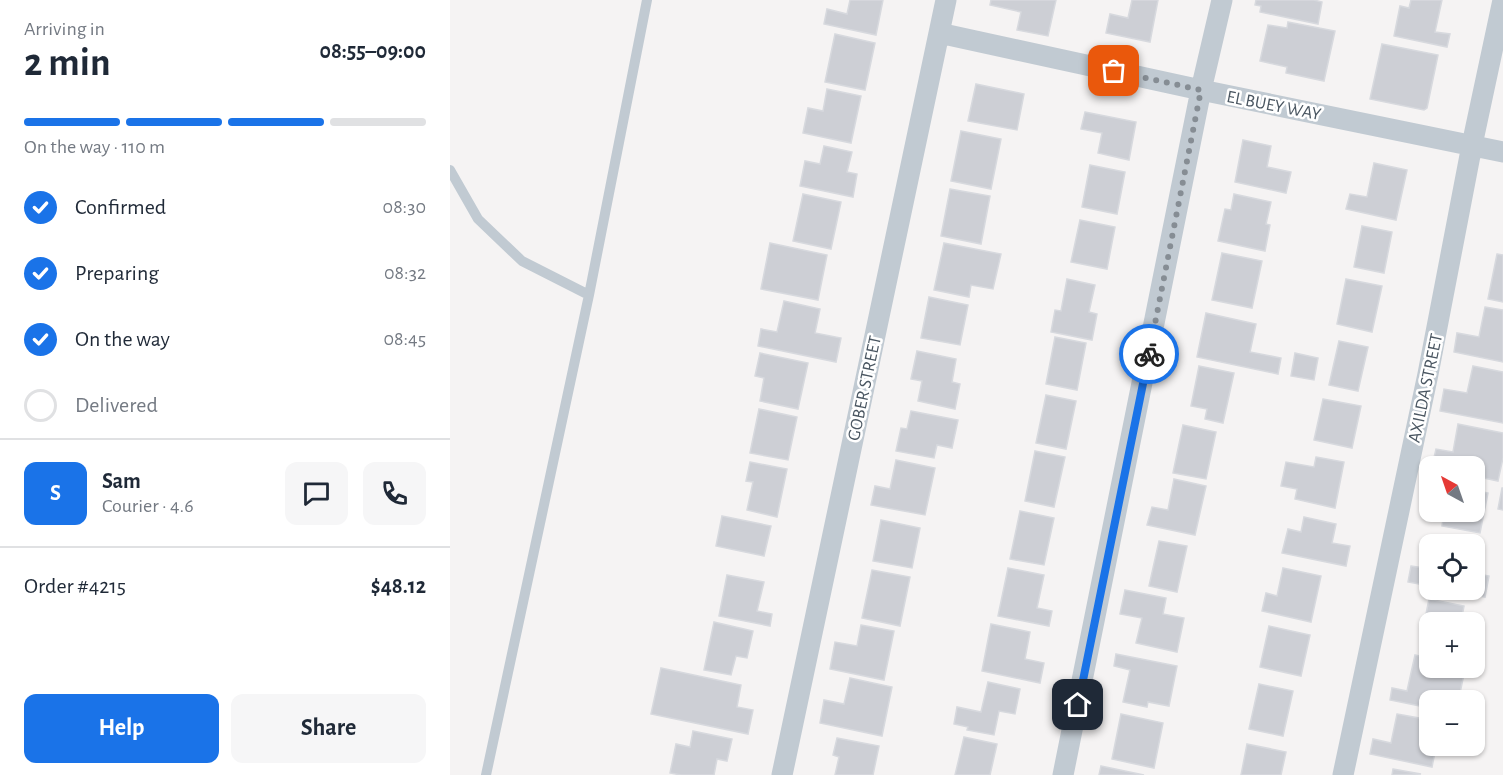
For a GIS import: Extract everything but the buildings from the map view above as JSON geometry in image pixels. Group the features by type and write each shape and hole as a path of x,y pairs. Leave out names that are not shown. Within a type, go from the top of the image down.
{"street":[{"name":"GOBER STREET","path":"782,775 946,0"},
{"path":"1063,775 1201,90 1222,0"},
{"name":"AXILDA STREET","path":"1343,775 1428,374 1472,145 1503,0"},
{"name":"EL BUEY WAY","path":"939,33 1503,152"}],"lane":[{"path":"486,775 589,295 647,0"},
{"path":"450,170 478,219 522,261 589,295"}],"way so far":[{"path":"1114,71 1201,90 1149,354"}],"route":[{"path":"1078,705 1149,354"}]}
